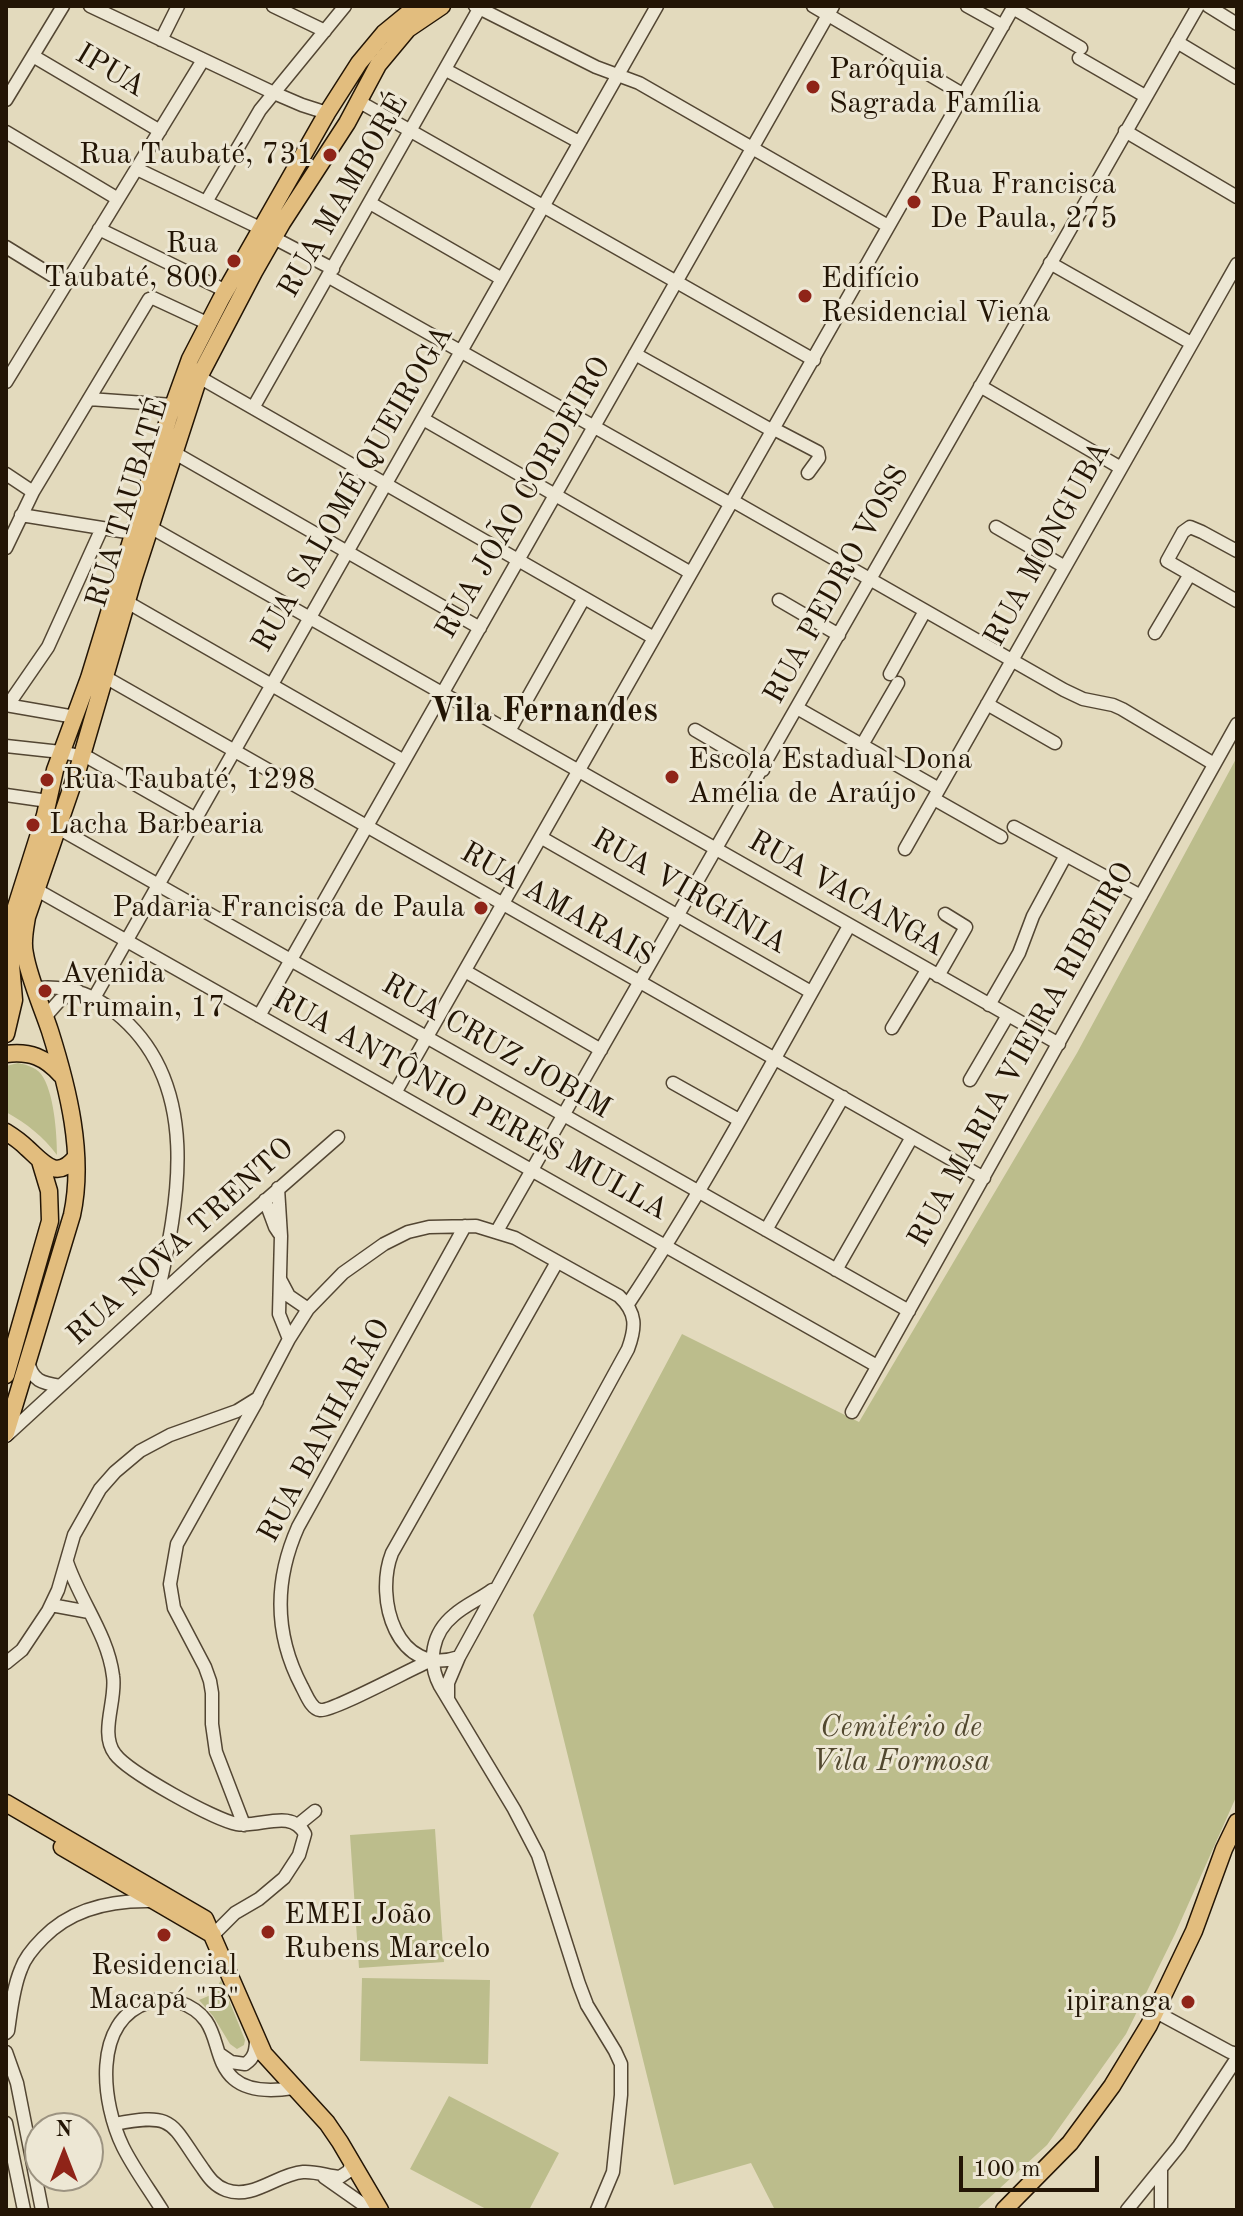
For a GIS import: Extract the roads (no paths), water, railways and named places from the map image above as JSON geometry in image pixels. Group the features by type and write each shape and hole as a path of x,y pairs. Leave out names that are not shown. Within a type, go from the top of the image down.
{"main road":[{"name":"RUA TAUBATÉ","path":"295,188 324,117 359,63 397,20 417,6"},
{"name":"RUA TAUBATÉ","path":"6,1034 11,995 9,931 61,752 89,678 190,359 226,291 268,233 295,188 347,123 378,65 408,29 442,6"},
{"path":"324,117 339,114 347,123"},
{"name":"RUA TAUBATÉ","path":"6,1434 72,1215 75,1191 72,1120 62,1076 25,956 27,917 81,757 173,452 199,377 268,233"},
{"path":"11,995 25,994 36,988"},
{"path":"6,1054 21,1052 39,1056 52,1064 62,1076"},
{"path":"6,1132 45,1165 65,1167 75,1158"},
{"path":"6,1375 50,1221 49,1191 40,1161"},
{"path":"6,1803 213,1935"},
{"path":"6,1816 205,1919 264,2054 327,2123 380,2210"},
{"path":"1004,2210 1070,2143 1112,2086 1156,2012 1194,1931 1237,1822"}],"street":[{"path":"6,100 63,6"},
{"path":"90,6 324,117"},
{"path":"161,40 178,6"},
{"path":"273,6 325,31"},
{"path":"206,202 260,110 345,6"},
{"path":"813,6 831,10 964,95"},
{"path":"967,6 1003,26"},
{"name":"RUA PEDRO VOSS","path":"497,1231 1198,6"},
{"path":"1208,6 1237,24"},
{"name":"RUA SALOMÉ QUEIROGA","path":"94,998 654,7"},
{"path":"395,1093 1014,7 1145,96"},
{"path":"477,8 596,67 639,83 888,226"},
{"name":"RUA MAMBORÉ","path":"253,408 446,70 477,8"},
{"name":"RUA JOÃO CORDEIRO","path":"259,1016 831,10"},
{"path":"1177,42 1237,78"},
{"name":"IPUA","path":"33,56 160,131"},
{"path":"7,378 203,60"},
{"path":"446,70 579,142"},
{"path":"358,101 814,360"},
{"path":"1125,131 1237,197"},
{"path":"6,132 118,199"},
{"path":"137,169 268,233 460,352 1012,661 1083,699 1122,709 1214,764"},
{"path":"370,203 502,279"},
{"path":"99,229 226,291"},
{"path":"6,247 66,284"},
{"path":"1050,263 1191,343"},
{"name":"RUA MONGUBA","path":"905,849 1237,264"},
{"path":"6,548 33,492 150,298 209,324"},
{"path":"635,354 818,452 819,458 808,473"},
{"path":"199,377 654,638"},
{"path":"980,386 1121,468"},
{"path":"89,399 173,405"},
{"path":"423,419 691,573"},
{"path":"173,452 480,628"},
{"path":"6,474 33,492"},
{"path":"21,515 133,533"},
{"name":"RUA VACANGA","path":"150,527 1059,1044"},
{"path":"996,527 1065,567"},
{"path":"1237,551 1190,527 1183,532 1167,561 1237,601"},
{"path":"75,717 7,705 48,647 102,528"},
{"path":"1155,633 1190,574"},
{"path":"509,731 584,598"},
{"path":"779,600 839,635"},
{"path":"127,602 404,761"},
{"path":"862,745 925,611"},
{"name":"RUA AMARAIS","path":"105,677 984,1178"},
{"path":"987,704 1055,743"},
{"path":"797,708 862,745 1001,837"},
{"name":"RUA MARIA VIEIRA RIBEIRO","path":"852,1412 1237,724"},
{"path":"695,730 763,770"},
{"path":"6,746 61,752 105,766 196,819"},
{"path":"6,795 48,801"},
{"path":"1014,827 1141,896"},
{"name":"RUA CRUZ JOBIM","path":"58,828 909,1311"},
{"name":"RUA VIRGÍNIA","path":"542,838 811,992"},
{"path":"989,1005 1019,953 1033,916 1066,855"},
{"name":"RUA ANTÔNIO PERES MULLA","path":"37,890 877,1366"},
{"path":"892,1028 966,927 945,914"},
{"path":"628,1304 698,1192 849,926"},
{"path":"465,971 601,1050"},
{"path":"36,988 68,987 106,1004 125,1019 151,1050 163,1076 174,1111 178,1163 173,1221 157,1297"},
{"path":"45,1017 60,1000 78,991"},
{"path":"970,1080 1008,1015"},
{"path":"673,1083 739,1120"},
{"path":"766,1230 843,1097"},
{"name":"RUA NOVA TRENTO","path":"6,1434 338,1137"},
{"path":"836,1270 912,1137"},
{"path":"278,1188 279,1314 289,1339"},
{"path":"265,1200 278,1231"},
{"path":"247,1217 258,1217 278,1231"},
{"name":"RUA BANHARÃO","path":"432,1660 321,1711 311,1703 296,1674 283,1629 280,1589 287,1550 338,1451 465,1226"},
{"path":"244,1825 216,1752 210,1681 174,1608 170,1584 177,1544 308,1309 343,1273 384,1244 408,1232 429,1227 476,1226 515,1238 619,1296 628,1304 635,1326 628,1349 459,1657 448,1683 448,1698"},
{"path":"459,1657 432,1660 414,1652 402,1642 395,1631 387,1601 386,1568 557,1262"},
{"path":"280,1279 289,1296 308,1309"},
{"name":"RUA NOVA TRENTO","path":"28,1357 35,1379 60,1386"},
{"path":"6,1663 22,1650 51,1605 74,1535 100,1489 140,1451 170,1435 237,1411 258,1398"},
{"path":"67,1562 104,1642 114,1678 108,1736 115,1754 140,1774 224,1821 244,1825 292,1821 299,1824 305,1834 303,1846 284,1878 259,1899 235,1913 213,1935"},
{"path":"498,1586 455,1614 441,1628 432,1660 435,1678 538,1855 587,2005 621,2064 613,2172 597,2210"},
{"path":"51,1605 89,1612"},
{"path":"455,1614 469,1619 468,1640"},
{"path":"299,1824 315,1811"},
{"path":"6,2033 21,1967 51,1930 83,1910 156,1896"},
{"path":"205,1919 235,1913"},
{"path":"162,2210 122,2146 108,2096 107,2056 111,2036 124,2016 133,2009 160,1999 172,1999 188,2005 208,2024 224,2067 233,2078 244,2085 268,2090 293,2088"},
{"path":"1127,2210 1199,2118 1237,2056 1156,2012"},
{"path":"221,2055 231,2062 245,2064 256,2049 256,2035"},
{"path":"6,2052 17,2083 42,2210"},
{"path":"115,2124 155,2119 169,2124 209,2178 234,2192 249,2191 302,2172 345,2176 352,2162"},
{"path":"6,2123 24,2210"},
{"path":"1161,2169 1161,2210"},
{"path":"321,2175 371,2210"}],"place":[{"name":"Paróquia Sagrada Família","path":"813,87"},
{"name":"Rua Taubaté, 731","path":"330,155"},
{"name":"Rua Francisca De Paula, 275","path":"914,202"},
{"name":"Rua Taubaté, 800","path":"234,261"},
{"name":"Edifício Residencial Viena","path":"805,296"},
{"name":"Escola Estadual Dona Amélia de Araújo","path":"672,777"},
{"name":"Rua Taubaté, 1298","path":"47,780"},
{"name":"Lacha Barbearia","path":"33,825"},
{"name":"Padaria Francisca de Paula","path":"481,908"},
{"name":"Avenida Trumain, 17","path":"45,991"},
{"name":"EMEI João Rubens Marcelo","path":"268,1932"},
{"name":"Residencial Macapá \"B\"","path":"164,1935"},
{"name":"ipiranga","path":"1188,2002"}],"district":[{"name":"Vila Fernandes","path":"544,712"}],"park label":[{"name":"Cemitério de Vila Formosa","path":"901,1745"}]}
